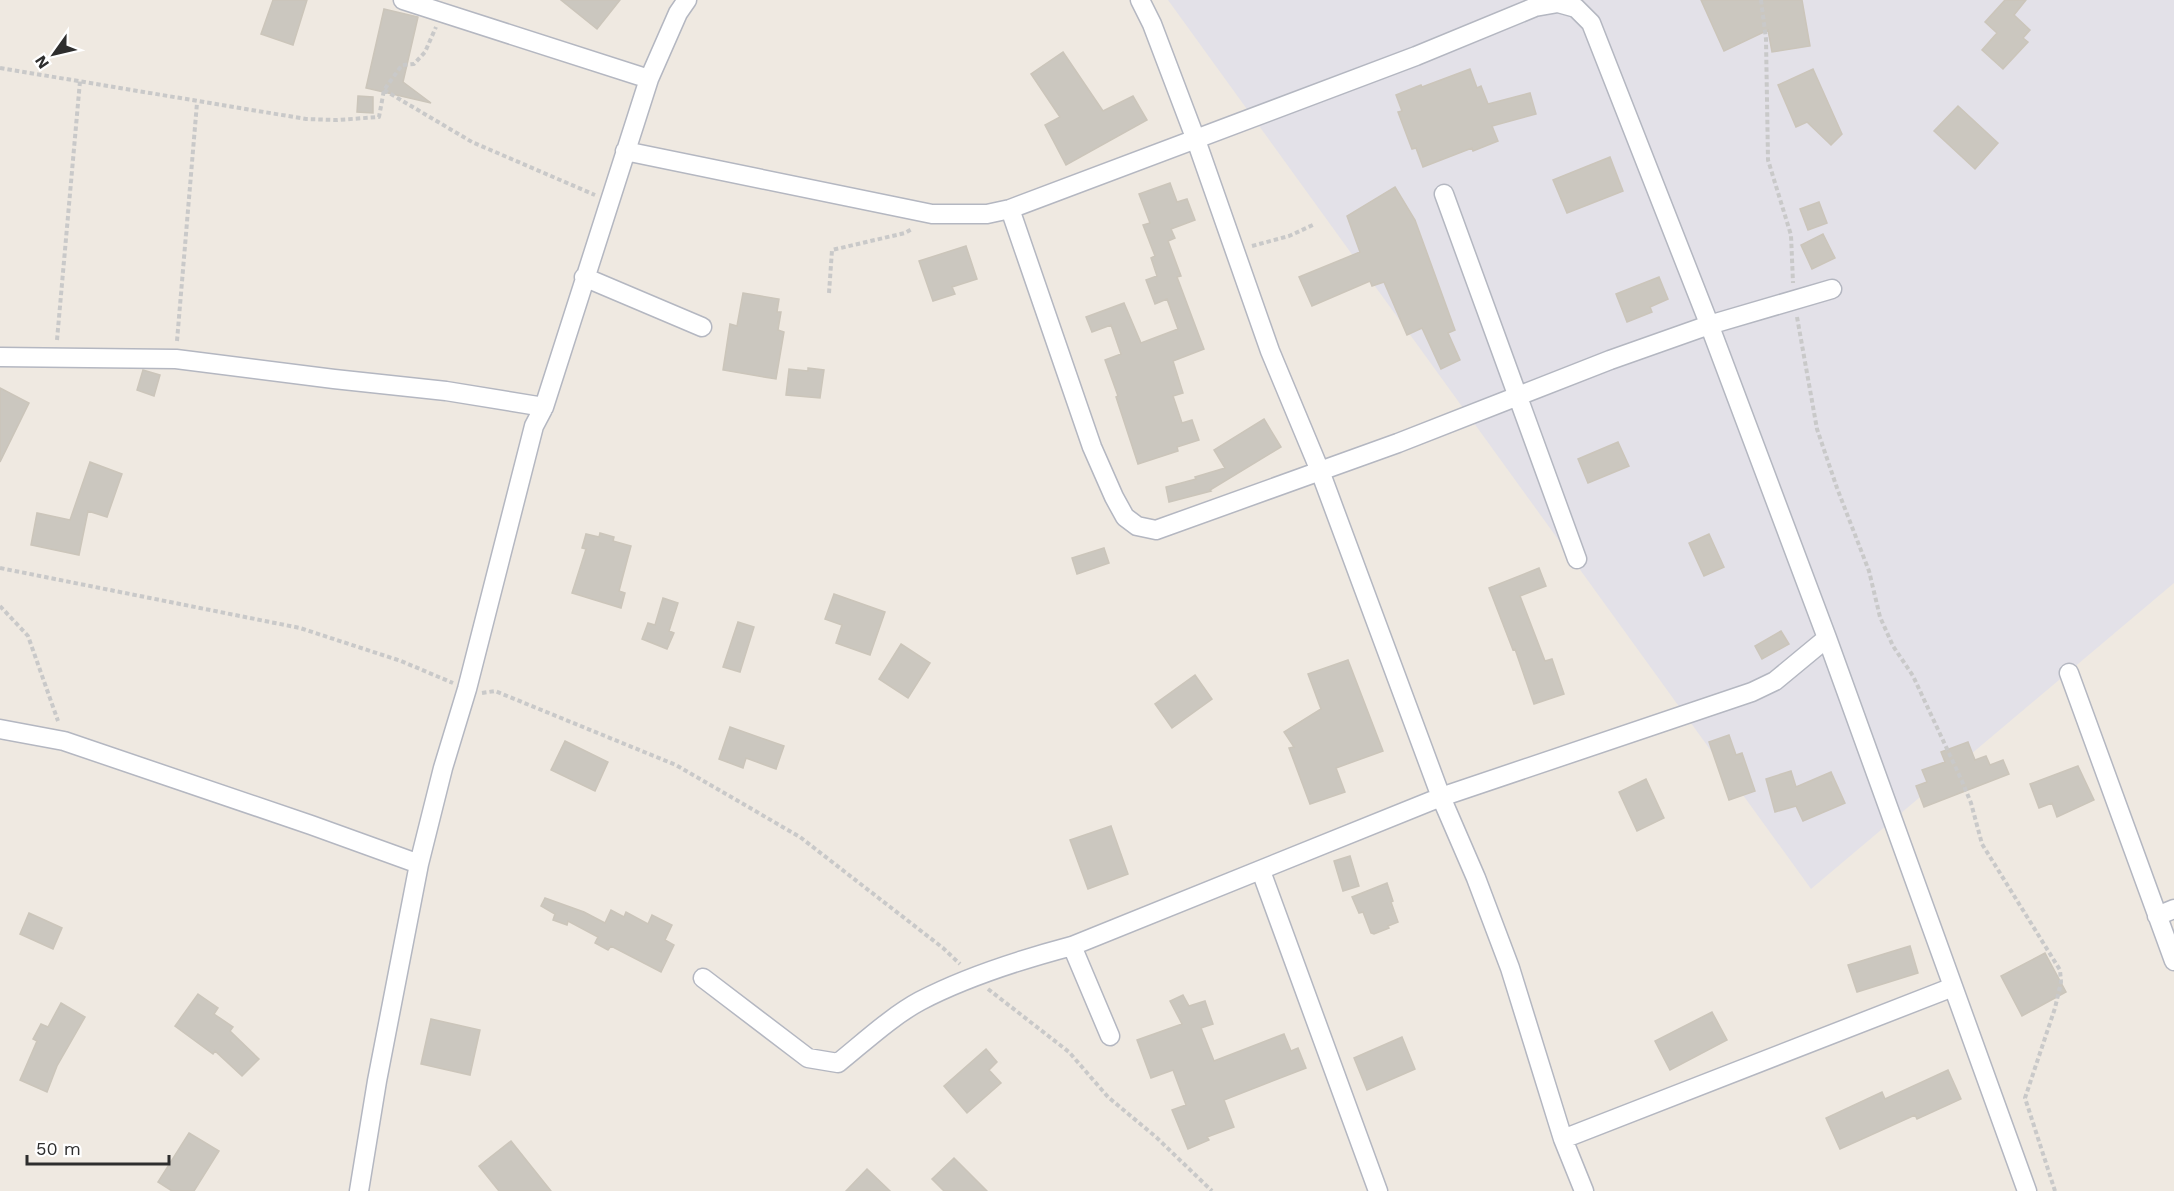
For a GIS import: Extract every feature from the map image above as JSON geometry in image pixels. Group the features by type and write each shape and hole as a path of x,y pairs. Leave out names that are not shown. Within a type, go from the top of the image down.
{"street":[{"path":"403,0 649,78"},
{"path":"359,1191 392,1000 419,864 467,689 534,426 544,407 649,78 678,13 687,0"},
{"path":"1140,0 1152,24 1196,140 1270,351 1320,471 1441,797 1476,878 1510,968 1563,1139 1584,1191"},
{"path":"625,151 932,214 987,214 1010,209 1196,140 1416,56 1535,7 1558,3 1576,8 1592,23 1709,325 1827,638 2027,1191"},
{"path":"1444,194 1576,559"},
{"path":"1010,209 1092,447 1114,497 1125,517 1137,526 1156,530 1398,443 1709,325 1832,289"},
{"path":"584,277 702,327"},
{"path":"0,357 176,359 446,392 544,407"},
{"path":"703,978 808,1058 838,1063 918,1002 975,978 1072,946 1441,797 1752,692 1775,681 1827,638"},
{"path":"2069,673 2166,913 2174,962"},
{"path":"0,729 64,741 419,864"},
{"path":"1261,870 1378,1191"},
{"path":"1072,946 1110,1036"},
{"path":"1563,1139 1953,987"}],"path":[{"path":"1761,0 1766,39 1768,160 1791,235 1794,300 1817,429 1869,571 1880,617 1893,646 1913,676 1962,781 1971,803 1982,844 2060,970 2061,982 2055,1008 2025,1098 2055,1191"},
{"path":"0,68 197,103 306,119 337,120 379,117 384,90 402,64 414,64 425,52 443,13"},
{"path":"55,358 80,81"},
{"path":"384,90 472,142 609,201"},
{"path":"176,359 197,103"},
{"path":"829,293 832,250 905,233 932,214"},
{"path":"1237,257 1255,244 1289,236 1315,224"},
{"path":"0,568 300,628 401,661 467,689 482,693 495,691 676,765 800,837 943,948 975,978 1069,1052 1108,1097 1156,1137 1212,1191"},
{"path":"0,606 28,636 64,741"}],"shaded area":[{"path":"1168,0 2174,0 2174,583 1811,889"}],"building":[{"path":"273,0 307,0 293,45 261,34"},
{"path":"561,0 620,0 597,29"},
{"path":"1701,0 1802,0 1810,46 1772,52 1768,30 1724,51"},
{"path":"2005,0 2026,0 2014,15 2030,30 2023,38 2028,42 2003,69 1982,50 1997,33 1985,22"},
{"path":"384,9 418,17 403,82 431,103 366,88"},
{"path":"1063,52 1103,111 1133,96 1147,120 1066,165 1045,125 1060,117 1031,74"},
{"path":"1470,69 1477,88 1481,86 1488,104 1530,93 1536,114 1492,126 1498,141 1473,151 1472,148 1423,167 1416,148 1412,149 1398,112 1402,111 1396,95"},
{"path":"1813,69 1842,134 1831,145 1807,122 1796,127 1778,85"},
{"path":"358,96 373,97 373,113 357,112"},
{"path":"1958,106 1998,143 1975,169 1934,131"},
{"path":"1610,157 1623,191 1567,213 1553,180"},
{"path":"1170,183 1177,202 1187,199 1195,220 1171,229 1175,238 1168,241 1181,276 1177,277 1204,349 1173,361 1183,393 1173,396 1182,423 1192,420 1199,440 1177,447 1178,451 1138,464 1105,360 1121,354 1111,325 1092,332 1086,317 1124,303 1141,343 1178,329 1167,299 1155,304 1146,280 1157,276 1151,258 1155,256 1143,225 1150,223 1139,194"},
{"path":"1395,187 1415,220 1455,330 1448,333 1460,360 1441,369 1422,328 1407,335 1384,282 1372,286 1370,281 1312,306 1299,277 1360,252 1347,216"},
{"path":"1819,202 1827,223 1808,230 1800,209"},
{"path":"1823,234 1835,258 1812,269 1801,245"},
{"path":"966,246 977,279 952,287 955,294 933,301 919,261"},
{"path":"1659,277 1668,299 1650,307 1652,312 1627,322 1616,294"},
{"path":"743,293 779,299 777,312 781,312 778,330 784,332 776,379 723,370 730,324 737,326"},
{"path":"808,368 824,370 820,398 786,395 789,369 808,371"},
{"path":"143,370 160,375 154,396 137,390"},
{"path":"0,388 29,403 0,462"},
{"path":"1264,419 1281,447 1211,491 1169,502 1166,487 1225,468 1214,450"},
{"path":"1618,442 1629,466 1588,483 1578,459"},
{"path":"90,462 122,474 107,517 88,511 79,555 31,545 37,513 70,520"},
{"path":"600,533 614,537 613,541 631,546 619,591 625,593 621,608 572,593 586,549 582,548 586,534 599,537"},
{"path":"1709,534 1724,567 1704,576 1689,543"},
{"path":"1104,548 1109,563 1077,574 1072,558"},
{"path":"1539,568 1546,586 1520,596 1545,661 1552,659 1564,694 1534,704 1515,649 1513,650 1489,588"},
{"path":"834,594 885,612 870,655 836,643 842,625 825,619"},
{"path":"663,598 678,603 669,631 674,633 667,649 642,639 648,623 655,625"},
{"path":"738,622 754,627 740,672 723,667"},
{"path":"1781,631 1789,644 1762,659 1755,646"},
{"path":"901,644 930,663 908,698 879,679"},
{"path":"1348,660 1383,751 1336,768 1345,792 1310,804 1289,748 1294,747 1284,732 1321,709 1308,674"},
{"path":"1195,675 1212,699 1172,728 1155,704"},
{"path":"730,727 784,746 776,769 746,758 743,768 719,759"},
{"path":"1729,735 1736,755 1742,753 1755,791 1729,800 1709,742"},
{"path":"565,741 608,762 595,791 551,770"},
{"path":"1968,742 1975,760 1986,756 1990,765 2003,760 2009,774 1924,807 1916,786 1927,782 1922,770 1945,762 1941,752"},
{"path":"2078,766 2094,800 2057,817 2052,803 2039,808 2030,784"},
{"path":"1791,771 1796,787 1831,772 1845,803 1803,821 1796,806 1775,812 1766,779"},
{"path":"1646,779 1664,818 1637,831 1619,792"},
{"path":"1111,826 1128,874 1088,889 1070,840"},
{"path":"1350,856 1359,886 1343,891 1334,861"},
{"path":"1387,883 1398,922 1374,934 1371,933 1363,912 1359,913 1352,897"},
{"path":"545,898 584,912 605,923 611,910 624,917 626,912 648,924 652,915 672,925 665,940 674,945 661,972 611,946 608,950 595,943 598,937 568,921 567,925 553,920 555,914 541,906"},
{"path":"29,913 62,928 53,949 20,934"},
{"path":"1910,946 1918,973 1857,992 1848,965"},
{"path":"2045,953 2066,992 2022,1016 2001,976"},
{"path":"198,994 218,1008 214,1014 233,1027 230,1031 259,1059 242,1076 215,1051 213,1054 175,1026"},
{"path":"1183,995 1189,1006 1205,1001 1213,1024 1201,1028 1214,1061 1284,1034 1291,1051 1298,1048 1306,1068 1224,1100 1234,1127 1207,1137 1209,1140 1188,1149 1172,1110 1186,1105 1173,1070 1151,1078 1137,1040 1182,1024 1170,1001"},
{"path":"61,1003 85,1017 57,1066 47,1092 20,1080 37,1041 33,1039 41,1024 48,1027"},
{"path":"1712,1012 1727,1040 1670,1070 1655,1041"},
{"path":"431,1019 480,1030 470,1075 421,1064"},
{"path":"1402,1037 1415,1069 1367,1090 1354,1058"},
{"path":"986,1049 997,1062 989,1070 1001,1083 967,1113 944,1086"},
{"path":"1948,1070 1961,1099 1917,1119 1915,1115 1840,1149 1826,1118 1882,1092 1885,1099"},
{"path":"189,1133 219,1151 194,1191 172,1191 158,1182"},
{"path":"511,1141 551,1191 499,1191 479,1166"},
{"path":"954,1158 987,1191 944,1191 932,1179"},
{"path":"867,1169 890,1191 846,1191"}]}
